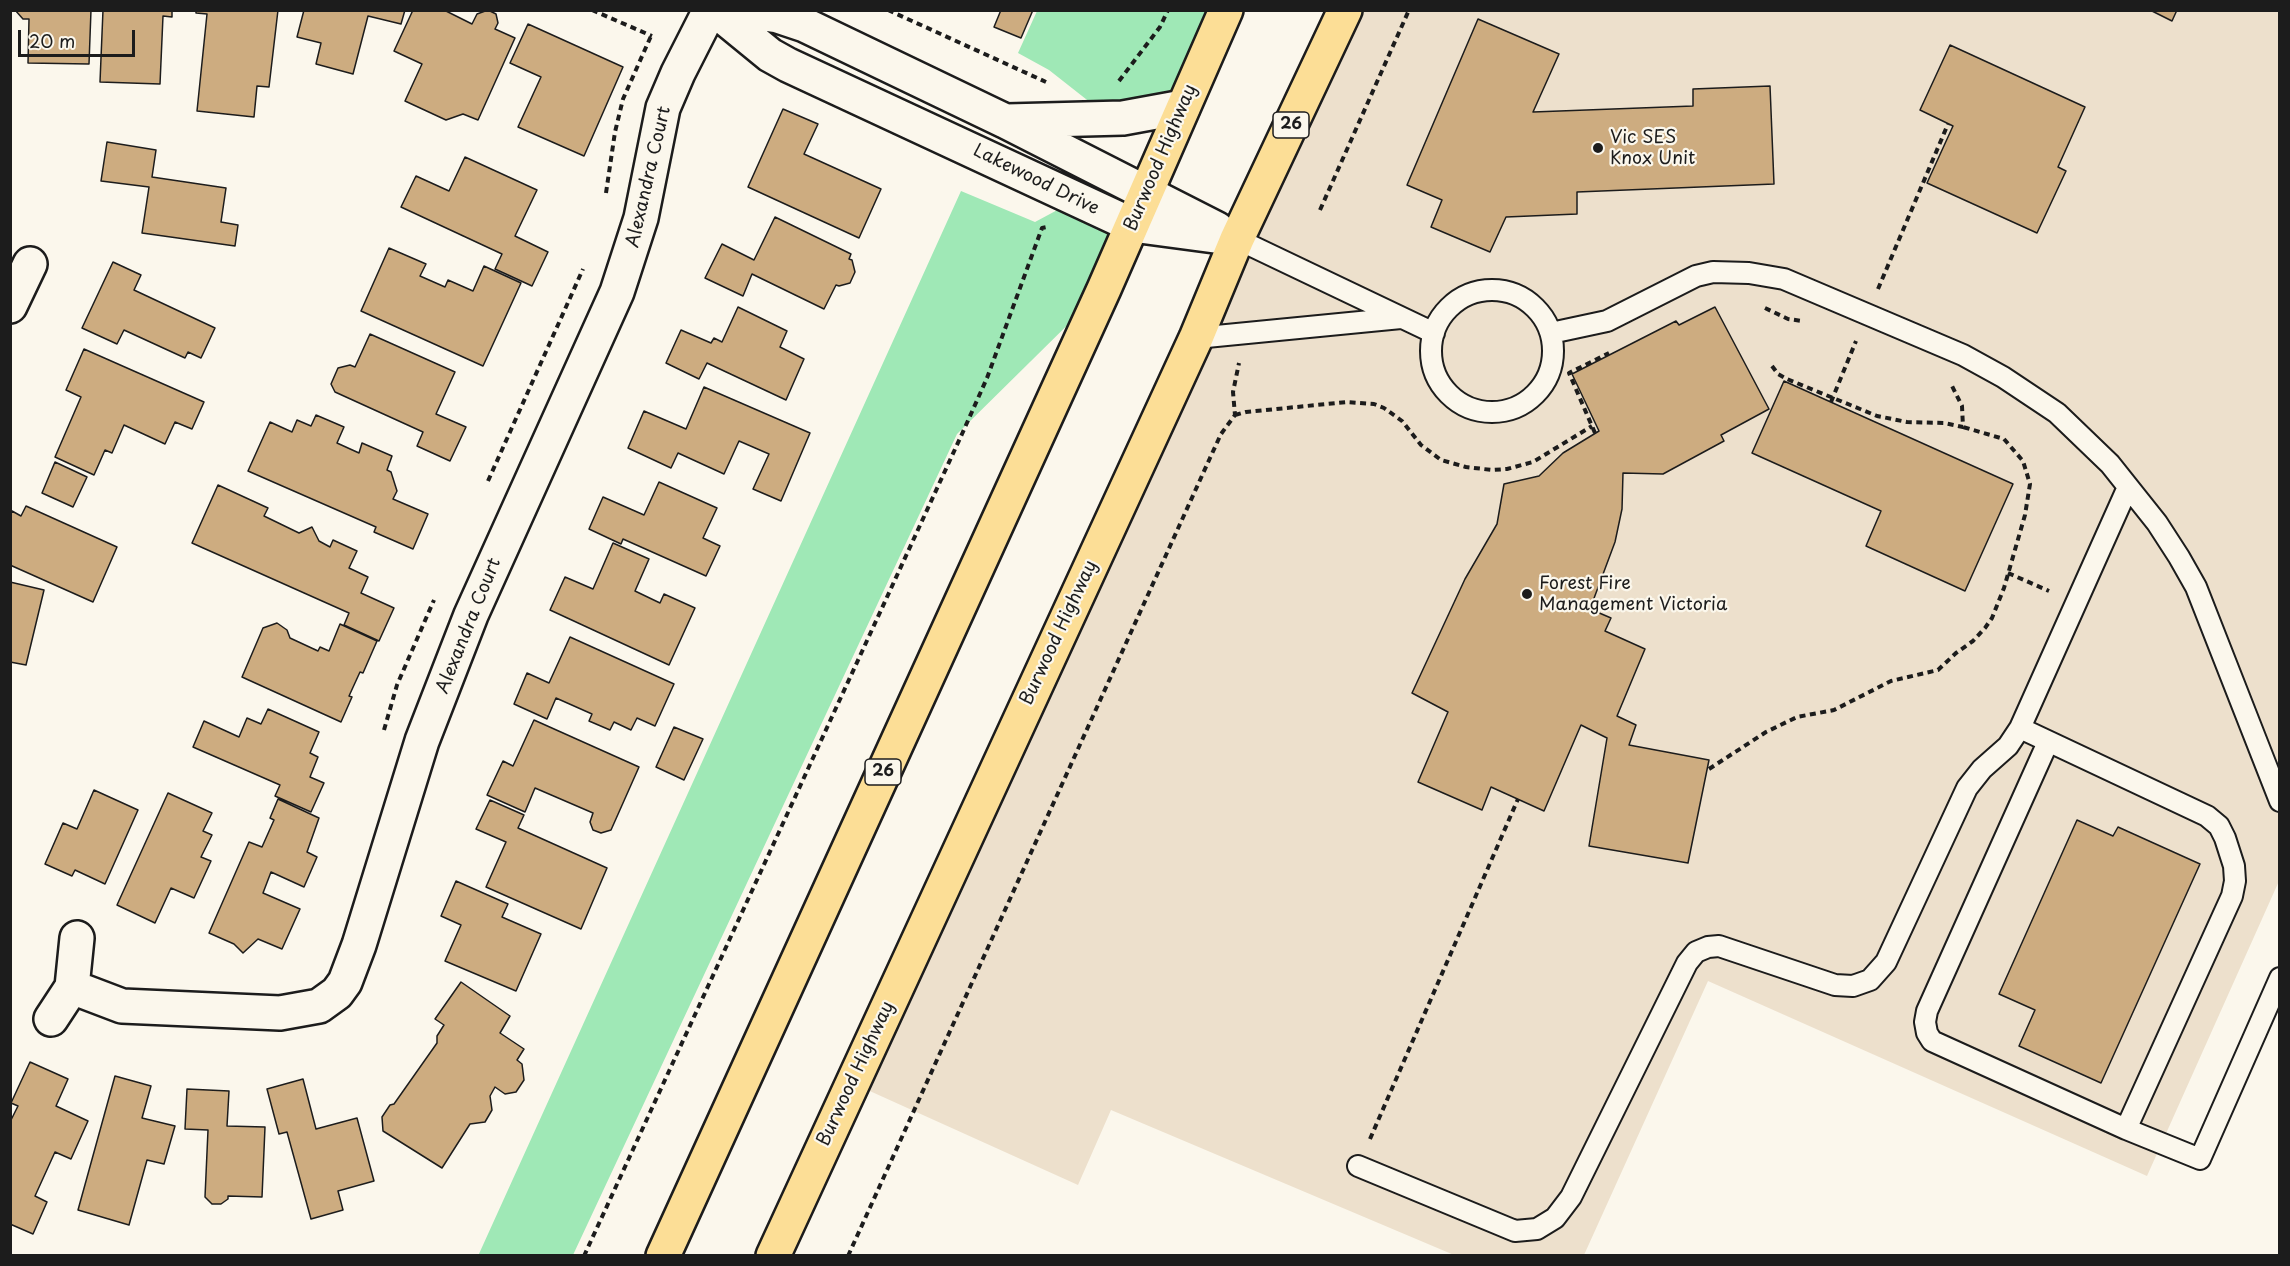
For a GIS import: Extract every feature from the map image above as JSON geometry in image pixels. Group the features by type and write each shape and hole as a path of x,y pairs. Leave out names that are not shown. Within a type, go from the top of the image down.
{"highway":[{"name":"Burwood Highway","path":"663,1256 1132,225 1226,10"},
{"name":"Burwood Highway","path":"773,1256 1196,338 1237,239 1345,10"}],"street":[{"name":"Alexandra Court","path":"72,987 122,1006 280,1013 319,1006 337,993 345,982 359,945 422,741 471,615 617,292 641,218 663,108 710,10"},
{"name":"Lakewood Drive","path":"715,10 770,55 788,65 1132,225 1237,239"},
{"name":"Lakewood Drive","path":"736,10 778,16 805,25 1005,121 1237,239"},
{"name":"Lakewood Drive","path":"1005,121 1123,118 1183,107"},
{"path":"10,306 30,264"},
{"path":"51,1018 72,987 77,938"}],"lane":[{"path":"1237,239 1434,333"},
{"path":"1551,333 1607,321 1696,276 1730,271 1784,279 1963,355 2003,377 2057,413 2083,436 2110,464 2157,523 2196,588 2280,801"},
{"path":"1488,290 1508,292 1526,300 1541,313 1551,333 1554,349 1551,369 1543,387 1529,401 1512,410 1492,413 1473,410 1456,401 1442,387 1434,372 1431,355 1434,333 1440,320 1452,305 1469,294 1488,290"},
{"path":"1196,338 1401,318"},
{"path":"1358,1166 1515,1231 1537,1229 1555,1218 1571,1197 1687,963 1696,952 1708,947 1719,946 1835,985 1853,986 1870,980 1886,962 1967,788 1982,769 2008,746 2020,728 2128,487"},
{"path":"2020,728 2207,816 2218,826 2225,838 2234,866 2235,881 2232,896 2126,1130"},
{"path":"2048,742 1927,1011 1924,1022 1927,1033 1937,1045 2126,1130 2200,1159 2280,978"}],"path":[{"path":"592,10 661,40"},
{"path":"888,10 1047,82 1054,83"},
{"path":"1116,88 1121,76 1160,27 1168,10"},
{"path":"1320,210 1409,10"},
{"path":"604,202 615,132 623,99 651,36"},
{"path":"1875,297 1948,124"},
{"path":"584,1256 987,378 1042,228 1051,227"},
{"path":"484,490 586,262"},
{"path":"1756,303 1788,319 1804,321"},
{"path":"1832,400 1859,334"},
{"path":"1595,433 1569,373 1612,352"},
{"path":"1235,415 1233,392 1239,362"},
{"path":"1709,769 1766,732 1797,717 1834,710 1891,681 1938,670 1973,641 1992,618 2008,573 2029,499 2028,472 2016,452 2004,439 1944,423 1888,419 1832,400 1778,374 1772,366"},
{"path":"1946,378 1962,406 1964,427"},
{"path":"849,1256 1221,434 1235,415 1347,402 1374,405 1384,408 1402,421 1421,445 1441,460 1466,467 1492,470 1507,469 1533,462 1592,426"},
{"path":"2008,573 2076,603"},
{"path":"382,738 397,685 435,599"},
{"path":"1358,1166 1518,799"}],"shaded area":[{"path":"1345,11 2279,11 2279,881 2147,1176 1708,981 1584,1255 1454,1255 1111,1110 1078,1185 852,1083"}],"green space":[{"path":"1037,11 1226,11 1183,107 1110,118 1049,70 1018,53"},
{"path":"961,191 1035,222 1076,200 1132,225 1104,289 957,434 573,1255 478,1256"}],"building":[{"path":"15,10 91,10 89,64 28,63 29,19 23,19"},
{"path":"103,10 172,10 172,17 163,16 160,84 100,82"},
{"path":"196,10 278,10 269,87 257,86 254,117 197,111 207,14 196,13"},
{"path":"304,10 405,10 401,24 368,16 353,74 316,64 321,43 297,37"},
{"path":"413,10 444,10 472,24 477,14 488,10 496,14 498,23 495,29 515,38 478,120 463,114 446,120 405,101 422,64 394,51"},
{"path":"1001,10 1033,10 1021,38 994,27"},
{"path":"2150,10 2177,10 2172,21"},
{"name":"Vic SES Knox Unit","path":"1478,19 1559,54 1533,112 1693,106 1693,89 1770,86 1774,184 1577,192 1577,214 1506,217 1490,252 1431,227 1442,200 1407,185"},
{"path":"528,24 623,67 584,156 518,127 541,77 510,63"},
{"path":"1950,45 2085,107 2058,167 2066,171 2037,233 1927,183 1953,126 1920,110"},
{"path":"783,109 818,124 804,154 881,189 859,238 748,187"},
{"path":"107,142 156,150 152,177 226,188 221,222 238,225 235,246 142,233 149,187 101,181"},
{"path":"465,157 537,190 515,236 548,252 532,286 495,269 502,254 401,207 416,176 449,191"},
{"path":"775,217 851,254 849,259 852,260 855,272 850,283 836,285 824,309 752,274 743,296 705,278 722,244 754,260"},
{"path":"389,248 426,264 420,276 445,287 448,280 473,291 484,266 521,283 483,366 361,311"},
{"path":"113,262 141,275 134,290 215,328 201,358 188,352 185,358 124,330 117,344 82,328"},
{"path":"738,307 787,331 780,347 804,359 786,400 707,363 699,379 666,363 681,330 711,343 714,338 722,342"},
{"name":"Forest Fire Management Victoria","path":"1715,307 1769,409 1721,435 1724,441 1663,474 1623,473 1622,509 1615,542 1590,609 1611,618 1605,631 1645,649 1617,716 1636,725 1629,745 1709,760 1688,863 1589,846 1607,738 1581,725 1544,811 1491,787 1482,810 1418,782 1448,712 1412,693 1465,579 1497,524 1504,484 1539,476 1563,453 1599,431 1572,374 1676,321 1679,325"},
{"path":"370,334 455,372 436,414 466,427 450,461 417,446 423,432 335,392 331,384 338,368 350,365 355,367"},
{"path":"84,349 204,402 192,429 175,422 165,444 124,425 112,453 105,450 94,475 55,457 81,397 66,390"},
{"path":"1784,381 2013,484 1965,591 1866,546 1881,511 1752,453"},
{"path":"704,387 810,433 781,501 753,489 769,454 739,441 724,474 678,453 671,468 628,448 644,411 686,429"},
{"path":"316,415 344,427 337,443 359,453 362,443 392,456 387,470 391,472 397,491 393,499 428,514 413,549 374,532 376,527 248,471 270,422 292,432 297,420 311,426"},
{"path":"55,462 87,477 73,507 42,493"},
{"path":"659,482 717,508 703,538 720,546 706,576 623,539 621,544 589,529 603,497 644,515"},
{"path":"218,485 268,508 264,516 299,533 312,527 319,541 330,547 333,540 357,551 349,568 368,577 361,593 394,608 379,641 344,625 349,613 192,543"},
{"path":"26,506 117,547 93,602 10,565 10,515 12,511 21,516"},
{"path":"613,543 649,559 635,591 660,603 664,594 695,608 669,665 550,610 565,577 593,589"},
{"path":"10,582 44,590 26,665 10,662"},
{"path":"277,623 287,630 290,638 318,651 320,647 329,651 340,624 377,641 363,673 360,672 349,696 352,697 341,722 242,677 263,628"},
{"path":"570,637 674,684 655,726 637,718 631,730 614,722 610,730 589,721 592,714 556,698 547,719 514,704 527,673 549,683"},
{"path":"268,709 319,732 310,753 318,757 310,777 324,783 311,812 275,796 280,785 193,747 204,721 239,737 247,718 261,724"},
{"path":"534,720 639,767 611,830 601,833 593,830 590,822 593,813 535,788 525,812 487,795 503,761 513,766"},
{"path":"674,727 703,739 684,780 656,767"},
{"path":"94,790 138,810 105,884 75,870 72,876 45,864 63,823 77,829"},
{"path":"168,793 212,813 203,831 212,835 201,857 211,861 194,898 171,888 155,923 117,905"},
{"path":"278,799 319,818 307,852 317,857 304,887 271,872 263,893 300,909 282,949 258,939 243,953 234,944 209,933 249,842 262,847 274,820 270,818"},
{"path":"490,800 524,815 518,828 607,868 581,929 486,887 506,842 476,829"},
{"path":"2077,820 2113,836 2118,827 2200,864 2101,1083 2019,1046 2035,1010 1999,994"},
{"path":"456,881 508,904 502,917 541,934 516,991 445,961 461,925 441,916"},
{"path":"461,982 510,1016 500,1033 524,1049 517,1060 522,1064 524,1080 516,1092 505,1094 495,1087 490,1096 492,1110 485,1122 470,1124 442,1168 383,1131 382,1117 390,1105 394,1104 437,1043 437,1036 444,1025 435,1019"},
{"path":"30,1062 68,1079 56,1106 88,1121 71,1159 55,1152 35,1196 47,1202 33,1234 10,1224 10,1122 18,1106 11,1103"},
{"path":"115,1076 151,1086 142,1118 175,1126 164,1164 147,1160 129,1225 78,1210"},
{"path":"303,1079 316,1129 357,1118 374,1181 338,1191 343,1210 311,1219 287,1132 279,1134 267,1089"},
{"path":"187,1089 229,1091 227,1126 265,1127 262,1197 228,1196 228,1199 221,1204 212,1204 205,1197 208,1130 185,1129"}],"place":[{"name":"Vic SES Knox Unit","path":"1598,148"},
{"name":"Forest Fire Management Victoria","path":"1527,594"}]}
